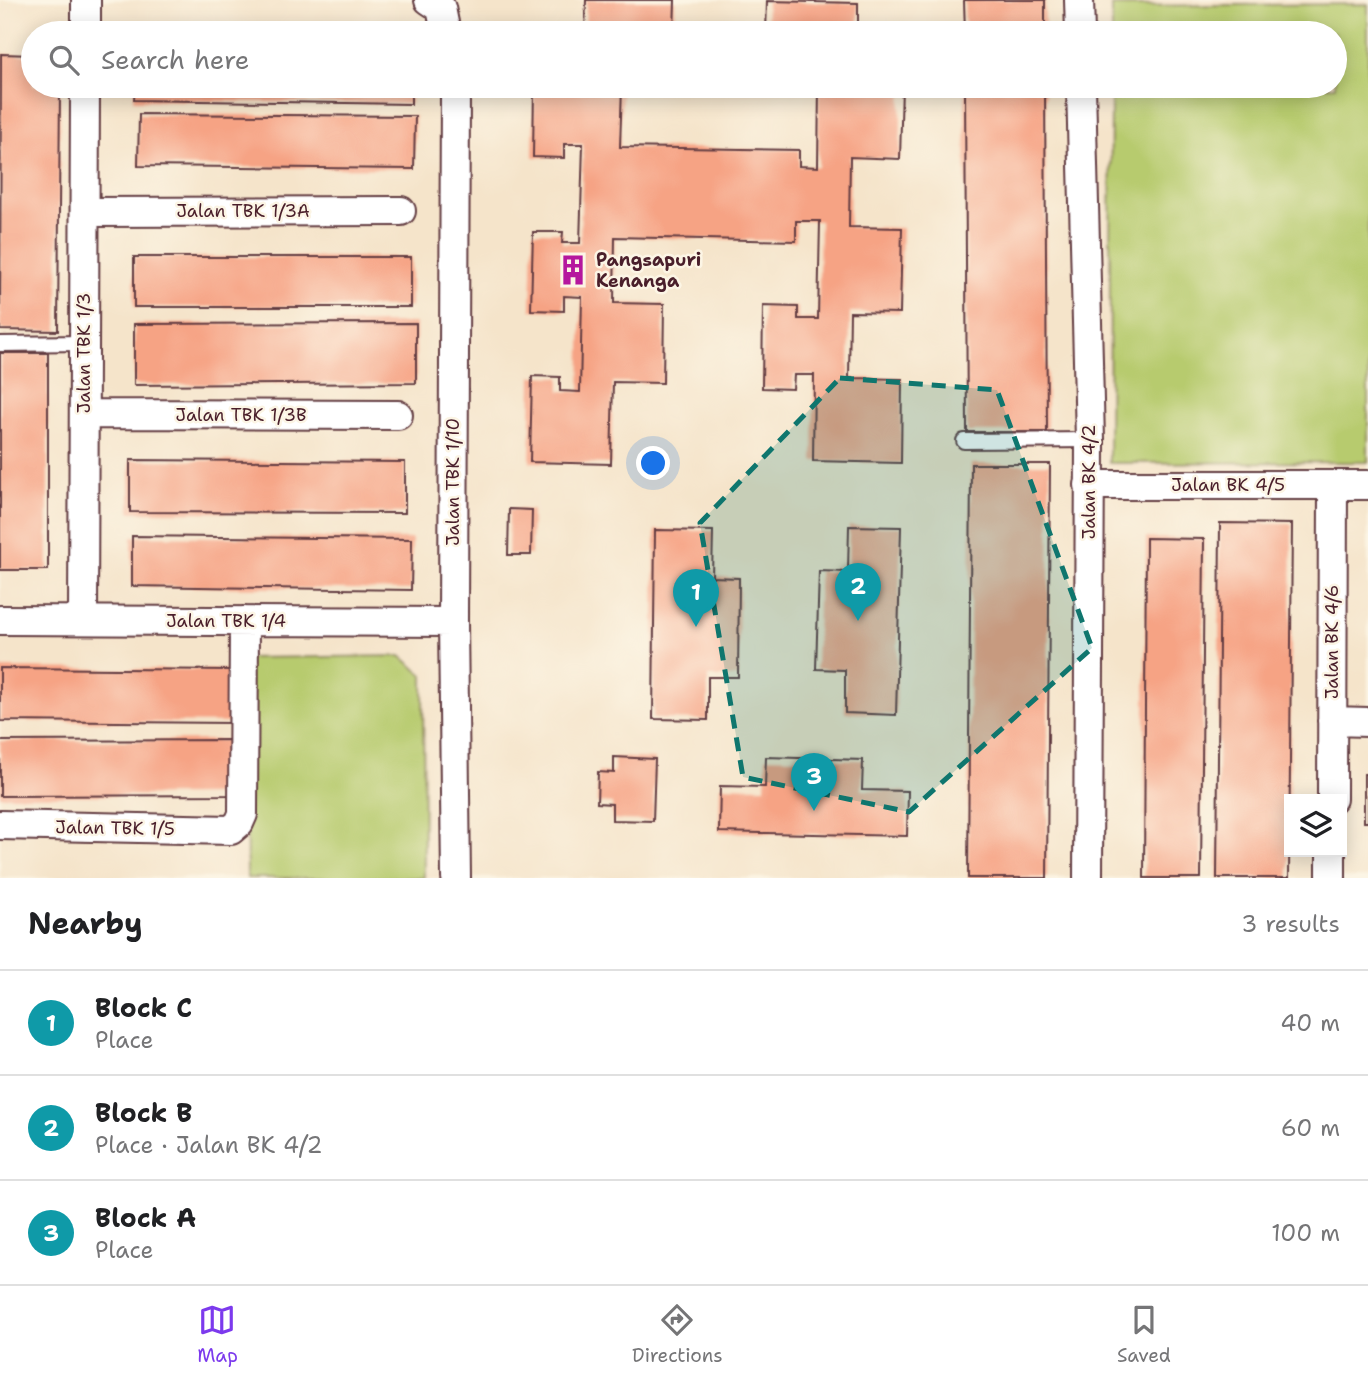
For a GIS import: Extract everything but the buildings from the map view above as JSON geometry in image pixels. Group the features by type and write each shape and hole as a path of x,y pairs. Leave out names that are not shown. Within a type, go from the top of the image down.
{"street":[{"path":"86,0 86,21"},
{"path":"1079,0 1080,21"},
{"name":"Jalan TBK 1/3","path":"83,620 85,98"},
{"name":"Jalan TBK 1/10","path":"455,98 453,622 456,878"},
{"name":"Jalan BK 4/2","path":"1081,98 1090,440 1088,878"},
{"name":"Jalan TBK 1/3A","path":"85,212 401,211"},
{"name":"Jalan TBK 1/3B","path":"84,414 398,415"},
{"name":"Jalan BK 4/5","path":"1089,485 1368,485"},
{"name":"Jalan BK 4/6","path":"1332,794 1333,485"},
{"name":"Jalan TBK 1/4","path":"0,620 453,622"},
{"name":"Jalan TBK 1/5","path":"0,825 231,830 239,823 243,814 244,621"},
{"path":"1332,721 1368,722"},
{"path":"1331,857 1331,878"}],"lane":[{"path":"0,344 84,343"},
{"path":"964,441 1090,440"}],"highlighted area":[{"path":"840,378 997,390 1092,648 909,812 743,777 700,523"}],"green space":[{"path":"1368,4 1368,462 1109,463 1111,98 1347,98 1347,21 1112,21 1112,6"},
{"path":"401,656 423,675 424,878 247,878 245,658"}],"place":[{"name":"Pangsapuri Kenanga","path":"573,270"},
{"name":"Block B","path":"858,621"},
{"name":"Block C","path":"696,627"},
{"name":"Block A","path":"814,811"}]}
